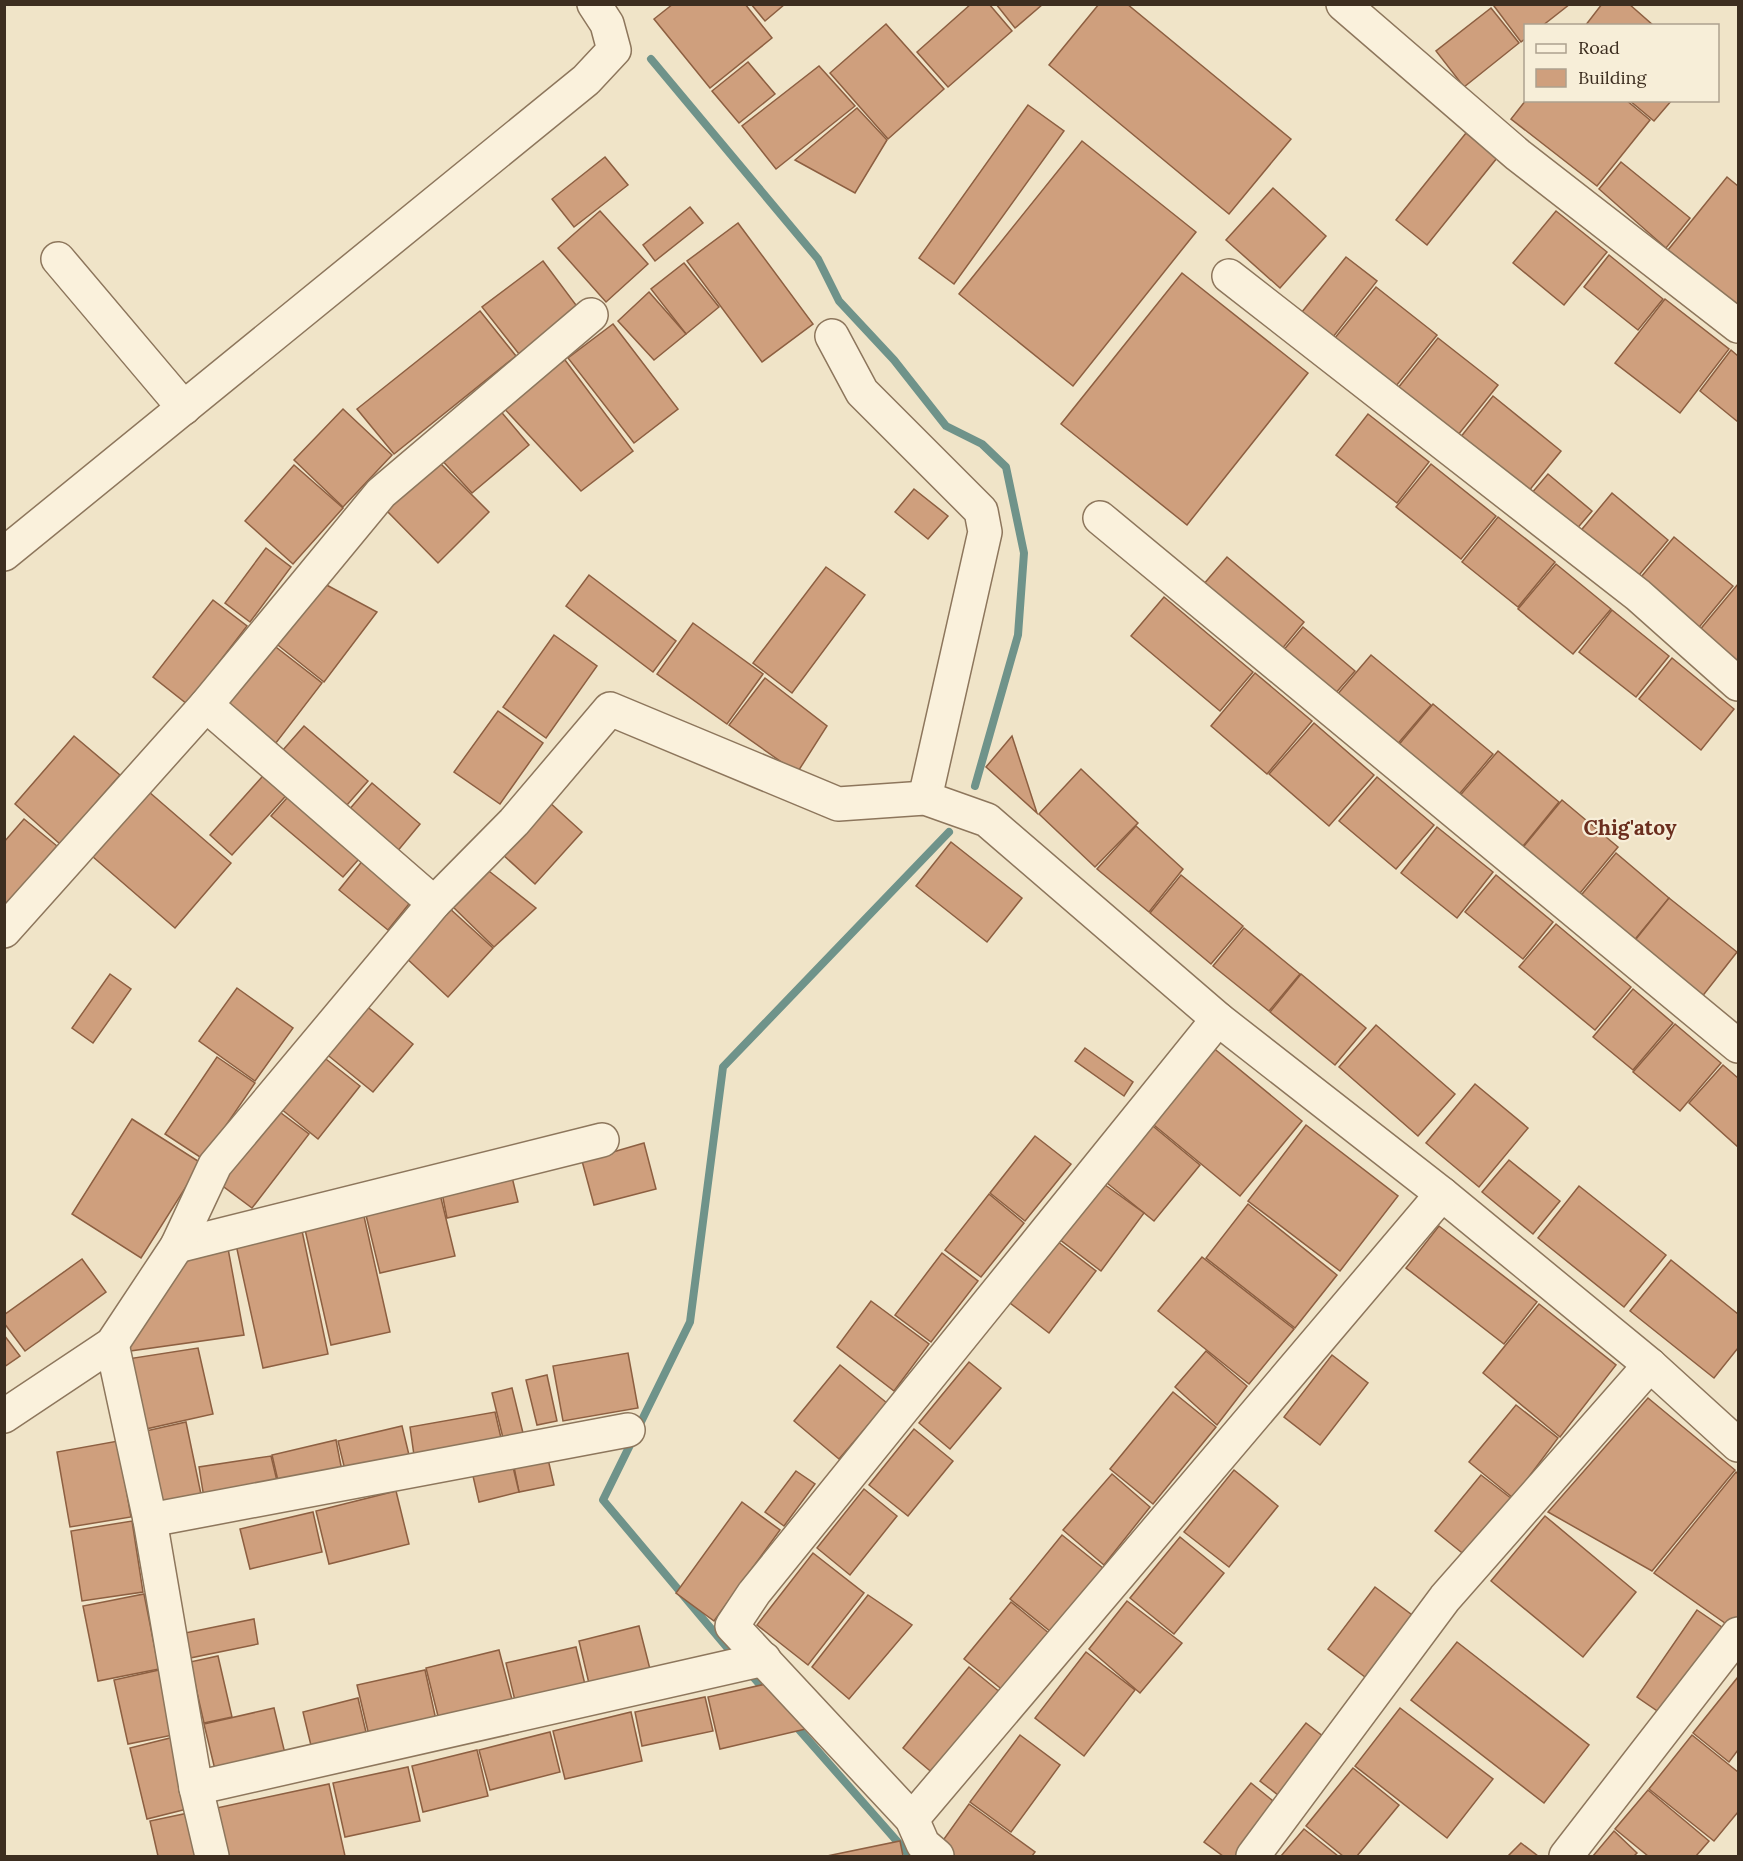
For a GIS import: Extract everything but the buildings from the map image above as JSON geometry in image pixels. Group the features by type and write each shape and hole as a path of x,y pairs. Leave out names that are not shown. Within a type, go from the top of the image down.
{"street":[{"path":"4,554 586,80 614,50 607,24 594,4"},
{"path":"1343,4 1518,155 1738,326"},
{"path":"58,259 184,408"},
{"path":"1229,276 1638,595 1738,684"},
{"path":"4,931 206,705 381,493 591,315"},
{"path":"832,336 862,392 981,511 985,532 925,798"},
{"path":"1100,518 1738,1046"},
{"path":"206,705 434,903"},
{"path":"4,1416 112,1344 177,1246 215,1165 434,903 514,822 610,709 838,804 925,798 987,820 1218,1019 1442,1194 1650,1365 1738,1445"},
{"path":"937,1857 923,1844 912,1819 732,1626 754,1593 1218,1019"},
{"path":"177,1246 602,1140"},
{"path":"912,1819 1442,1194"},
{"path":"112,1344 150,1520 195,1788 212,1857"},
{"path":"1253,1857 1445,1598 1650,1365"},
{"path":"150,1520 628,1430"},
{"path":"1566,1857 1738,1634"},
{"path":"195,1788 764,1659"}],"waterway":[{"path":"651,59 818,259 839,301 894,360 946,426 982,444 1006,467 1024,553 1018,635 975,786"},
{"path":"638,1428 690,1322 723,1067 949,832"},
{"path":"633,1439 603,1500 735,1657"},
{"path":"747,1670 767,1693"},
{"path":"795,1725 910,1856"}],"district":[{"name":"Chig'atoy","path":"1630,827"}]}
